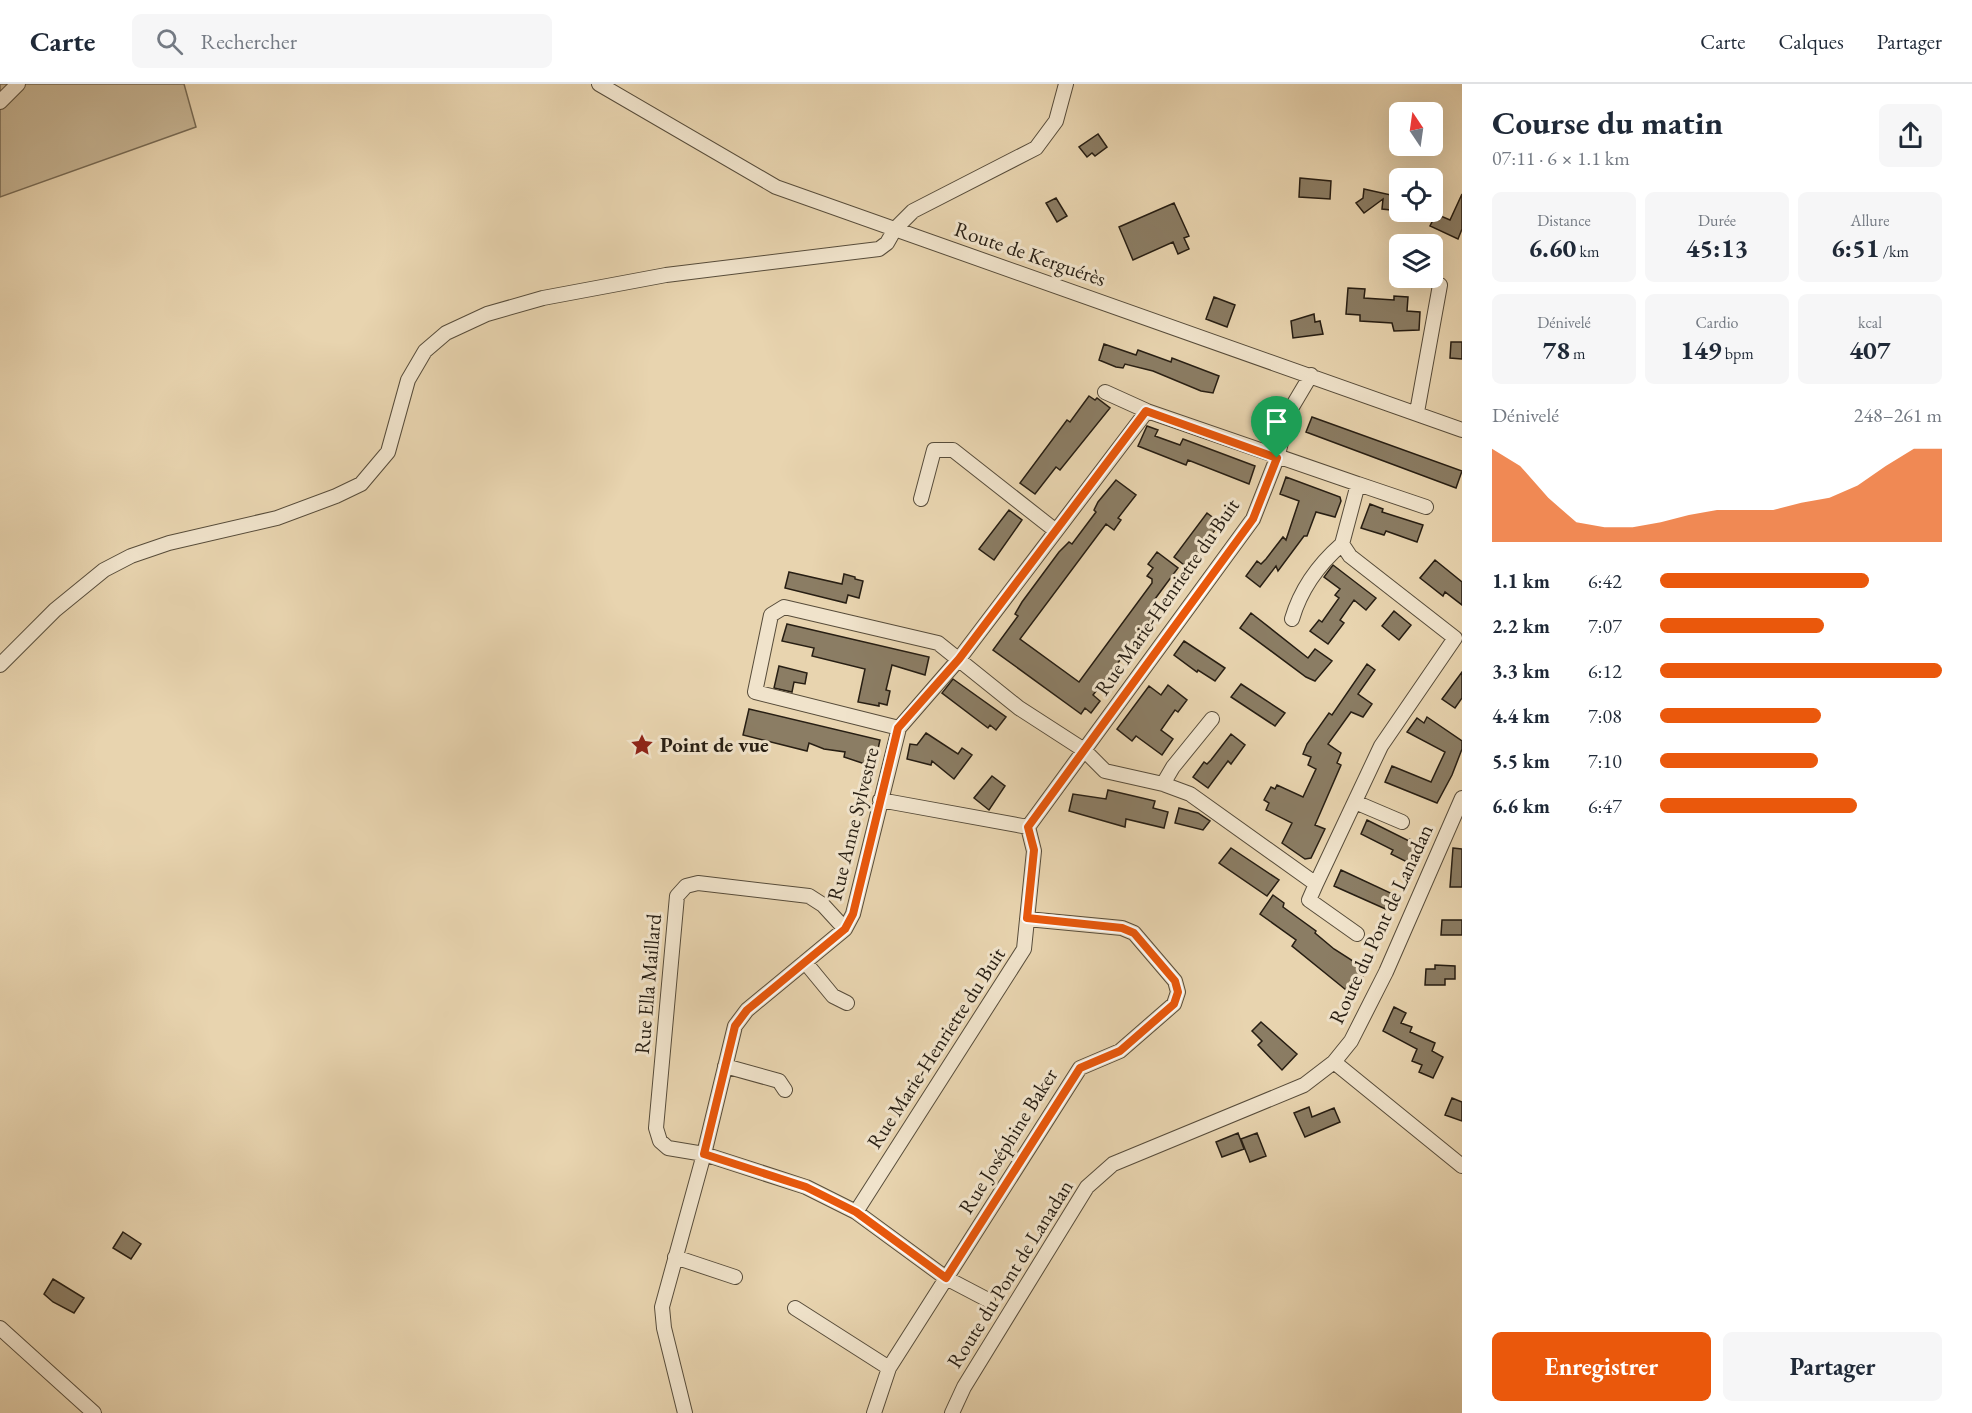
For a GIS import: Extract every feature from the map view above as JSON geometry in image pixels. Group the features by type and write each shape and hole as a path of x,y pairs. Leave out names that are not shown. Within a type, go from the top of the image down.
{"street":[{"path":"0,102 18,84"},
{"name":"Route de Kerguérès","path":"599,84 776,187 1417,412 1462,430"},
{"path":"0,665 55,610 104,570 169,543 277,518 361,484 388,452 408,380 426,351 446,333 487,314 543,298 666,275 870,251 887,243 895,229 913,211 1036,148 1056,121 1066,84"},
{"path":"1417,412 1439,288"},
{"name":"Rue Marie-Henriette du Buit","path":"856,1212 1024,949 1034,850 1028,827 1253,519 1277,458 1289,412 1311,375"},
{"path":"1105,392 1146,411 1277,458 1426,507"},
{"name":"Rue Anne Sylvestre","path":"685,1413 664,1328 662,1308 704,1154 735,1026 747,1010 845,929 853,914 898,728 959,659 1146,411"},
{"path":"921,499 934,450 953,450 1056,531"},
{"path":"1292,619 1299,593 1328,556 1342,544 1358,484"},
{"path":"1342,544 1350,556 1455,638 1382,746 1309,900 1358,934"},
{"path":"898,728 754,692 771,615 784,607 938,643 1019,708 1084,750 1105,771 1163,784 1190,794 1316,884"},
{"path":"1163,784 1173,767 1212,719"},
{"name":"Route du Pont de Lanadan","path":"952,1413 964,1387 1087,1187 1113,1164 1304,1085 1334,1062 1351,1041 1386,972 1462,798"},
{"path":"880,800 1028,827"},
{"path":"1355,802 1402,822"},
{"name":"Rue Ella Maillard","path":"704,1154 668,1148 660,1142 656,1128 677,896 687,886 698,883 809,896 823,905 845,929"},
{"name":"Rue Joséphine Baker","path":"874,1413 889,1368 1080,1068 1120,1051 1174,1004 1178,992 1175,981 1134,933 1122,928 1027,918"},
{"path":"805,962 833,996 847,1004"},
{"path":"1334,1062 1462,1166"},
{"path":"725,1066 779,1081 785,1090"},
{"path":"704,1154 806,1187 856,1212 946,1278 988,1300"},
{"path":"675,1257 735,1277"},
{"path":"795,1308 889,1368"},
{"path":"0,1328 94,1413"}],"shaded area":[{"path":"0,84 184,84 196,127 0,197"}],"building":[{"path":"1098,134 1107,147 1095,156 1092,153 1087,157 1079,147"},
{"path":"1300,178 1331,181 1330,199 1299,197"},
{"path":"1364,189 1389,195 1389,210 1382,209 1383,199 1364,213 1356,203 1363,198"},
{"path":"1462,194 1462,229 1458,239 1430,226 1432,222 1443,222 1443,217 1450,220"},
{"path":"1056,198 1067,216 1057,222 1046,203"},
{"path":"1174,203 1189,236 1184,238 1189,249 1178,254 1173,242 1133,260 1119,227"},
{"path":"1348,288 1365,289 1364,298 1394,300 1394,296 1408,297 1407,311 1420,312 1419,330 1394,331 1392,323 1360,321 1360,315 1346,314"},
{"path":"1214,297 1235,305 1227,327 1206,319"},
{"path":"1314,314 1315,322 1320,321 1323,334 1293,338 1291,321"},
{"path":"1451,342 1462,342 1462,359 1450,358"},
{"path":"1104,344 1136,355 1138,350 1171,362 1172,358 1219,376 1213,393 1201,391 1153,371 1125,364 1123,368 1116,367 1099,360"},
{"path":"1089,396 1095,400 1097,398 1110,408 1060,470 1056,467 1035,494 1020,483 1067,420 1070,422"},
{"path":"1312,417 1462,471 1456,488 1306,432"},
{"path":"1147,426 1158,430 1155,436 1180,445 1183,439 1255,466 1249,484 1188,460 1186,465 1138,446"},
{"path":"1286,477 1340,497 1341,501 1335,517 1316,512 1307,536 1304,536 1278,571 1276,566 1260,587 1246,576 1257,561 1261,564 1266,559 1283,537 1286,540 1299,501 1280,494"},
{"path":"1116,480 1136,495 1118,518 1121,520 1114,530 1106,524 1020,639 1079,682 1152,583 1152,579 1147,576 1153,568 1148,564 1157,552 1178,568 1152,603 1158,608 1151,620 1093,695 1100,701 1091,713 1085,708 1081,714 993,650 1018,616 1015,614 1022,602 1059,552 1069,542 1072,544 1096,512 1094,510 1098,502"},
{"path":"1370,504 1383,509 1382,512 1423,525 1417,542 1386,531 1384,535 1361,528"},
{"path":"1009,510 1022,520 994,560 979,549"},
{"path":"1207,513 1220,523 1188,568 1174,557"},
{"path":"1435,560 1462,582 1462,605 1445,592 1443,596 1420,578"},
{"path":"1333,565 1376,598 1366,610 1354,600 1340,620 1344,623 1328,644 1310,631 1319,620 1322,622 1339,598 1335,595 1340,589 1324,577"},
{"path":"789,572 842,584 844,574 855,577 863,581 859,598 848,595 846,603 785,588"},
{"path":"1394,611 1411,625 1399,640 1382,626"},
{"path":"1251,613 1308,658 1315,649 1332,661 1315,681 1306,677 1240,628"},
{"path":"787,624 929,657 925,675 892,665 886,690 890,691 887,705 879,703 879,706 858,702 865,669 812,656 814,648 782,641"},
{"path":"1184,641 1225,668 1215,681 1198,670 1197,672 1174,655"},
{"path":"1367,664 1375,670 1358,694 1372,704 1363,717 1351,712 1328,744 1341,753 1337,763 1341,765 1315,825 1325,829 1311,858 1305,859 1282,843 1292,823 1266,810 1269,803 1264,800 1271,787 1275,789 1277,785 1303,797 1316,769 1308,765 1311,757 1303,754 1307,744 1329,713 1332,715"},
{"path":"779,666 807,673 805,684 794,682 792,692 774,688"},
{"path":"1462,672 1462,698 1455,708 1442,699"},
{"path":"953,679 1006,717 996,730 990,725 988,728 942,693"},
{"path":"1241,684 1285,713 1275,726 1231,697"},
{"path":"1168,685 1187,700 1178,712 1175,710 1161,730 1173,739 1162,755 1136,736 1132,741 1117,729 1149,686 1161,695"},
{"path":"749,709 880,740 874,767 844,757 845,752 824,749 809,743 807,751 743,735"},
{"path":"1427,717 1462,741 1462,749 1452,775 1437,803 1385,782 1392,766 1431,782 1445,752 1407,732 1417,718 1424,723"},
{"path":"926,733 958,754 962,748 972,755 954,779 932,761 931,765 907,759 910,744 917,745"},
{"path":"1231,734 1245,745 1231,764 1228,761 1208,788 1193,777 1204,762 1207,764 1211,760"},
{"path":"992,776 1005,786 989,810 974,798"},
{"path":"1108,790 1155,801 1153,808 1168,812 1164,828 1126,819 1125,827 1069,811 1073,794 1106,799"},
{"path":"1179,808 1198,813 1210,821 1203,830 1175,823"},
{"path":"1367,820 1422,845 1413,865 1391,854 1393,850 1361,834"},
{"path":"1231,848 1279,880 1267,896 1219,863"},
{"path":"1453,848 1462,849 1462,887 1450,887"},
{"path":"1341,870 1397,896 1390,911 1334,886"},
{"path":"1273,895 1284,903 1283,907 1316,931 1315,933 1334,949 1367,970 1351,994 1292,946 1296,940 1260,914"},
{"path":"1442,920 1462,920 1462,935 1441,935"},
{"path":"1435,965 1455,966 1455,979 1445,979 1445,985 1425,985 1426,969 1435,969"},
{"path":"1394,1007 1406,1013 1401,1023 1412,1027 1410,1032 1435,1043 1432,1051 1443,1057 1433,1078 1419,1072 1422,1065 1412,1061 1417,1049 1383,1031"},
{"path":"1261,1022 1297,1054 1282,1070 1258,1045 1262,1041 1252,1031"},
{"path":"1452,1098 1462,1102 1462,1121 1445,1115"},
{"path":"1309,1107 1312,1117 1334,1108 1340,1122 1305,1137 1294,1113"},
{"path":"1238,1133 1244,1149 1222,1157 1216,1142"},
{"path":"1257,1133 1266,1156 1250,1162 1241,1139"},
{"path":"123,1232 141,1244 131,1259 113,1248"},
{"path":"53,1279 84,1298 74,1313 53,1302 44,1294"}],"place":[{"name":"Point de vue","path":"642,745"}],"route":[{"path":"1146,411 1277,458 1253,519 1028,827 1034,850 1027,918 1122,928 1134,933 1175,981 1178,992 1174,1004 1120,1051 1080,1068 946,1278 856,1212 806,1187 704,1154 735,1026 747,1010 845,929 853,914 898,728 959,659 1146,411"}]}
